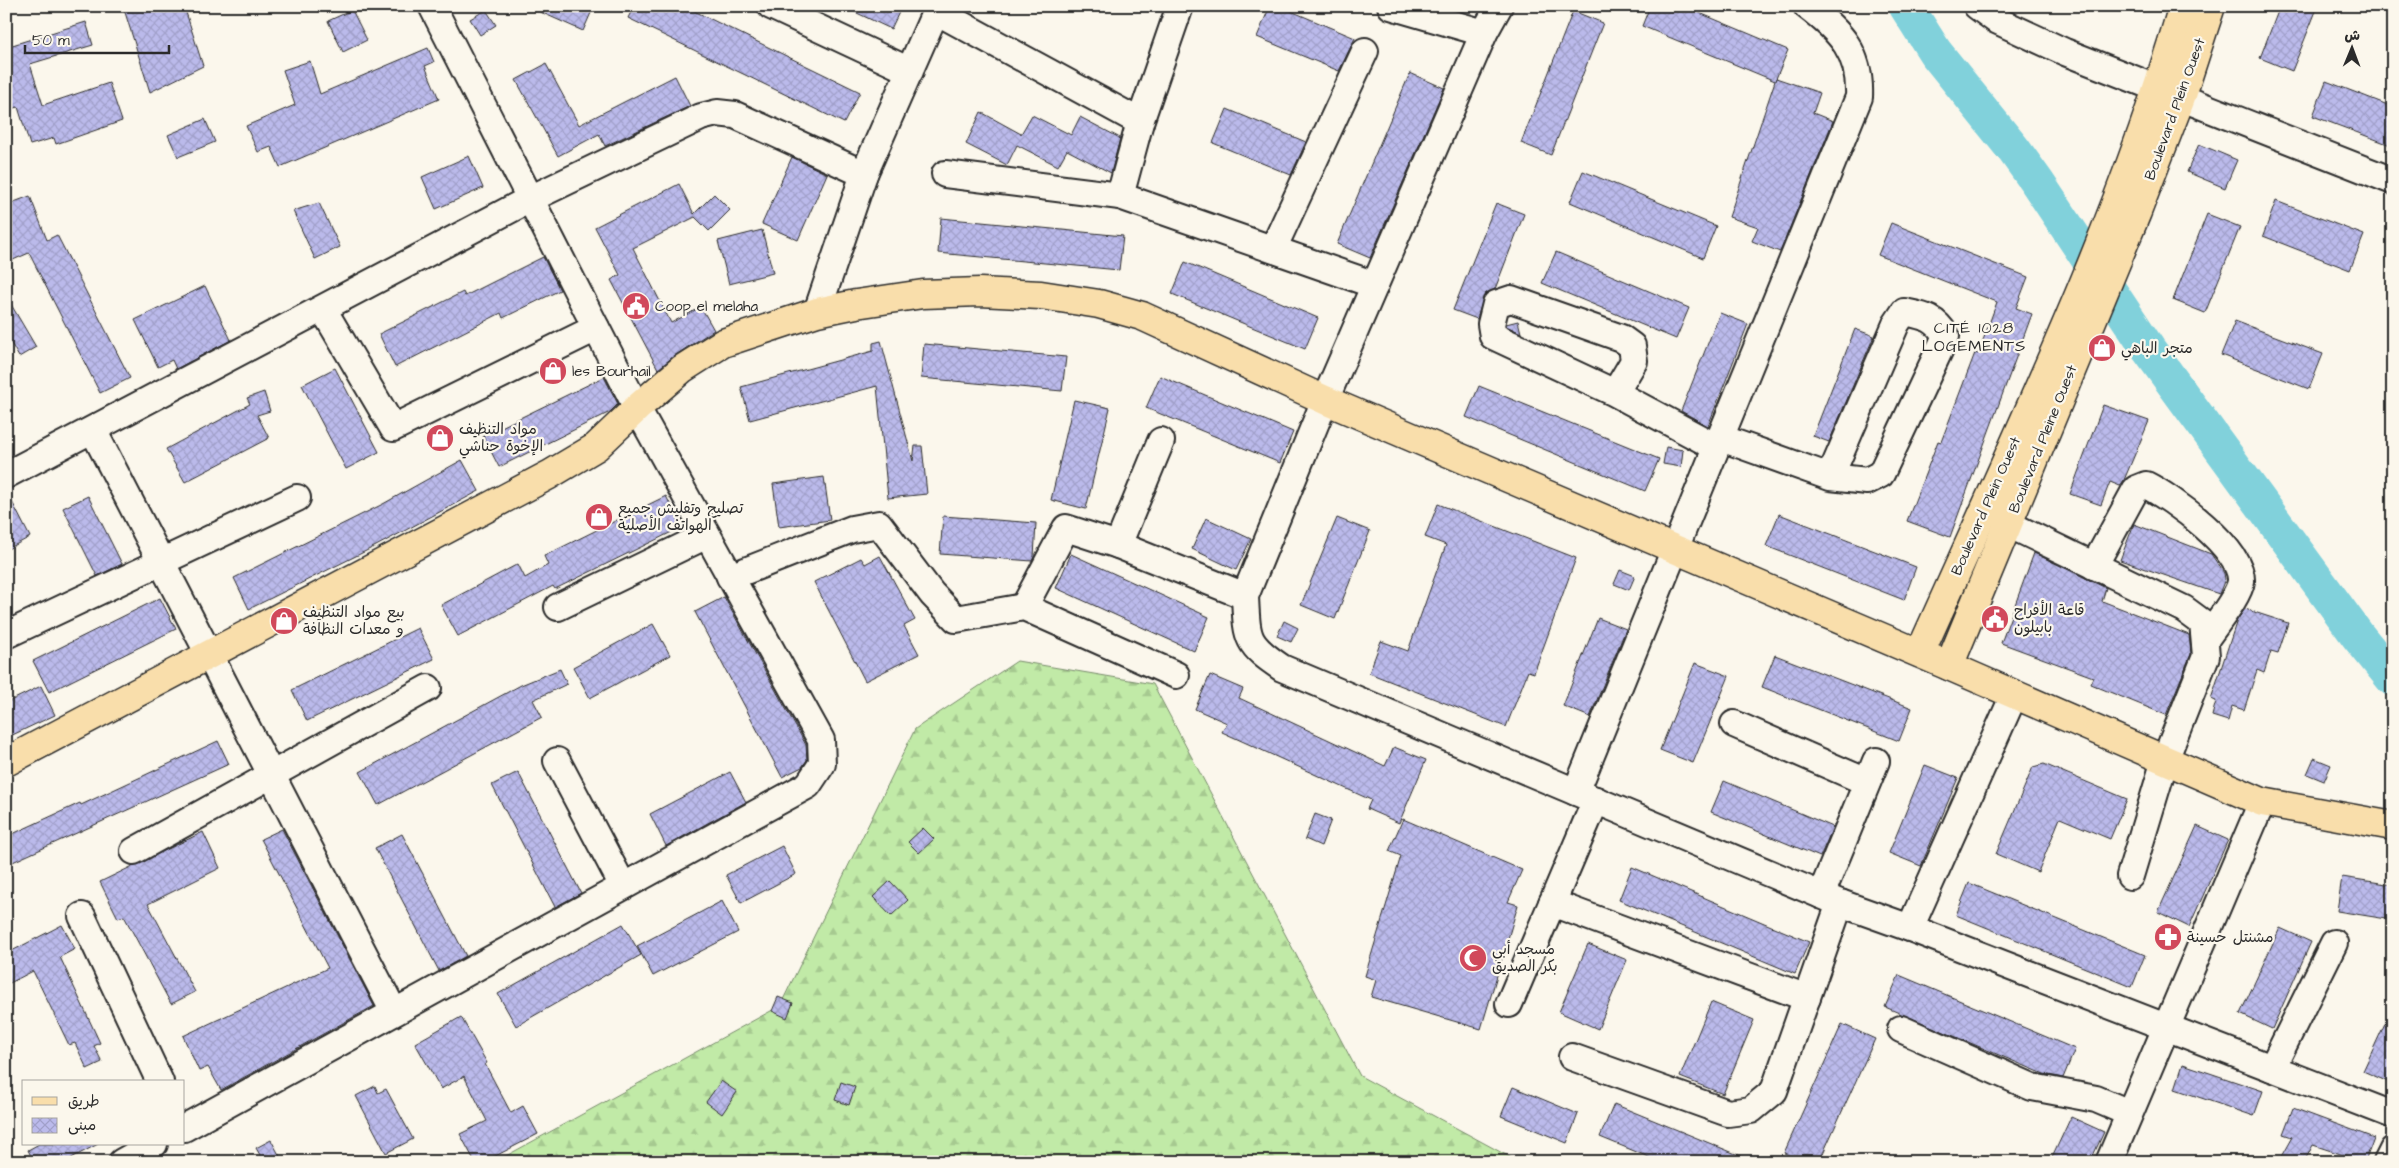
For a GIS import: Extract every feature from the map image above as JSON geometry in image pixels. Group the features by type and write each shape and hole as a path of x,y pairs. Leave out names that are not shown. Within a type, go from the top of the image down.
{"main road":[{"name":"Boulevard Plein Ouest","path":"2170,93 2182,6"},
{"name":"Boulevard Plein Ouest","path":"2127,205 2170,93 2211,6"},
{"name":"Boulevard Pleine Ouest","path":"1949,666 2008,524 2062,363 2127,205"},
{"path":"6,762 549,475 596,447 682,369 724,343 817,312 856,304 923,294 980,292 1041,295 1099,304 1142,316 1325,400 1949,666 2262,802 2393,826"},
{"name":"Boulevard Plein Ouest","path":"1920,654 2062,363"}],"street":[{"path":"185,1127 808,785 822,764 821,740 637,408 432,6"},
{"path":"770,6 910,71"},
{"path":"1120,196 1140,122 1180,6"},
{"path":"1499,6 1484,33 1325,400 1245,596 1246,630 1258,652 1282,668 1830,899 1910,928 2393,1115"},
{"path":"1509,1004 1552,904 1586,796 1675,550 1859,97 1860,76 1852,53 1830,24 1807,6"},
{"path":"1977,6 1996,20 2064,52 2393,181"},
{"path":"1394,7 1484,33"},
{"path":"817,312 864,174 937,8 1140,122"},
{"path":"1273,249 1365,52"},
{"path":"6,475 530,199 676,129 717,113 735,115 752,121 864,174"},
{"path":"945,174 1120,196 1375,285"},
{"path":"1615,393 1634,361 1632,346 1621,338 1511,299 1496,304 1491,324 1493,336 1718,443 1830,477 1867,481 1882,474 1946,336 1939,324 1924,316 1904,312 1896,324 1830,477"},
{"path":"323,309 392,428 596,328"},
{"path":"93,430 394,1012"},
{"path":"1118,545 1161,440"},
{"path":"2094,566 2136,490 2146,485 2156,490 2206,526 2238,565 2241,581 2236,594 2205,640"},
{"path":"6,635 297,498"},
{"path":"730,577 852,529 879,524 932,594 956,619 1024,607 1176,675"},
{"path":"2008,524 2184,609 2203,623 2206,656 2165,760 2130,876"},
{"path":"1024,607 1066,528 1118,545 1245,596"},
{"path":"558,607 707,535"},
{"path":"134,851 428,688"},
{"path":"1910,928 2014,695"},
{"path":"1572,1057 1728,1113 1752,1110 1774,1091 1807,998 1830,899 1871,772 1734,724"},
{"path":"557,761 623,886"},
{"path":"2109,1162 2165,1026 2262,802"},
{"path":"1552,904 1807,998"},
{"path":"82,916 159,1080"},
{"path":"2272,1068 2334,943"},
{"path":"1901,1030 2032,1087 2096,1099 2129,1112"},
{"path":"2388,1162 2393,1150"}],"green space":[{"path":"1017,661 1153,684 1360,1076 1519,1162 495,1162 780,1006 915,729"}],"building":[{"path":"123,6 184,6 203,66 150,92"},
{"path":"527,6 594,6 583,31"},
{"path":"634,6 684,6 860,92 844,123 628,18"},
{"path":"842,6 902,6 891,29"},
{"path":"1270,6 1279,6 1355,38 1339,71 1257,37"},
{"path":"1650,6 1683,6 1788,50 1775,81 1642,26"},
{"path":"2280,6 2318,6 2292,71 2260,58"},
{"path":"352,10 367,40 343,52 328,21"},
{"path":"486,10 496,25 480,35 470,19"},
{"path":"1573,11 1603,23 1551,155 1521,143"},
{"path":"86,22 93,45 30,64 43,105 109,83 122,121 56,144 54,138 30,145 18,107 10,109 6,96 6,47"},
{"path":"428,48 434,62 425,66 439,99 280,167 271,147 258,152 246,126 295,105 283,70 310,61 320,94"},
{"path":"546,64 579,125 675,76 690,106 605,146 599,134 558,156 516,80"},
{"path":"1410,73 1444,88 1370,258 1337,244"},
{"path":"1776,78 1820,93 1813,113 1833,121 1780,252 1752,241 1758,227 1729,217"},
{"path":"2326,81 2393,107 2393,146 2313,116"},
{"path":"1227,109 1306,142 1291,175 1213,143"},
{"path":"981,112 1021,134 1032,115 1071,135 1080,117 1120,138 1111,173 1067,150 1058,166 1017,145 1007,165 966,144"},
{"path":"205,119 215,142 178,157 168,135"},
{"path":"2199,144 2237,160 2225,188 2187,172"},
{"path":"469,156 483,188 436,209 422,177"},
{"path":"792,157 827,174 798,240 762,224"},
{"path":"1583,171 1716,226 1703,258 1570,202"},
{"path":"679,184 694,214 714,194 730,210 709,231 695,217 633,248 671,323 701,307 714,330 674,356 658,369 611,280 620,275 595,227"},
{"path":"30,196 47,240 57,235 130,378 100,393 29,253 6,263 6,205"},
{"path":"2276,201 2364,235 2350,270 2263,236"},
{"path":"319,203 340,247 315,259 293,211"},
{"path":"1496,203 1524,214 1495,289 1485,294 1477,319 1453,310"},
{"path":"2207,214 2240,227 2205,313 2173,300"},
{"path":"941,218 1123,236 1119,270 938,253"},
{"path":"1891,223 2028,277 2016,308 2032,314 1950,537 1907,521 1938,441 1941,442 1975,353 1978,354 1997,302 1878,255"},
{"path":"762,230 773,273 729,284 718,241"},
{"path":"1556,252 1689,308 1676,339 1542,283"},
{"path":"543,257 560,290 503,318 501,313 395,367 379,334 463,292 465,296"},
{"path":"1185,262 1318,318 1305,349 1172,294"},
{"path":"205,286 231,340 176,369 172,360 158,367 135,320"},
{"path":"6,296 36,347 19,357 6,335"},
{"path":"1720,313 1748,324 1708,426 1681,411"},
{"path":"1518,321 1521,333 1506,326 1506,324"},
{"path":"2235,321 2323,354 2309,389 2221,355"},
{"path":"1855,329 1874,336 1829,442 1813,436"},
{"path":"881,341 913,461 915,446 922,446 927,494 888,498 877,386 750,420 741,387 873,351 873,343"},
{"path":"924,344 1066,357 1062,391 921,378"},
{"path":"335,368 379,452 346,469 302,385"},
{"path":"1160,376 1293,432 1280,463 1146,408"},
{"path":"604,377 618,404 610,412 499,467 483,436"},
{"path":"1479,386 1659,459 1645,491 1466,417"},
{"path":"264,392 270,411 257,415 269,438 185,482 166,449 250,404 247,398"},
{"path":"1074,400 1110,408 1086,509 1051,500"},
{"path":"2103,405 2149,421 2124,480 2120,486 2110,482 2101,505 2070,494"},
{"path":"1666,447 1683,450 1681,467 1663,464"},
{"path":"462,460 479,491 376,546 249,609 234,578 383,504"},
{"path":"824,477 830,520 779,527 773,484"},
{"path":"6,490 30,537 6,550"},
{"path":"88,496 122,564 97,576 63,508"},
{"path":"666,496 682,527 555,589 553,586 458,636 441,605 518,564 525,578 548,565 544,556"},
{"path":"1438,504 1576,558 1534,673 1528,671 1506,727 1369,673 1381,641 1408,651 1446,545 1425,537"},
{"path":"1779,514 1916,567 1904,600 1766,546"},
{"path":"943,516 1036,523 1034,557 1032,561 940,554"},
{"path":"1206,518 1251,539 1236,570 1192,549"},
{"path":"1337,518 1370,531 1335,619 1301,605"},
{"path":"2134,524 2211,554 2224,573 2225,579 2219,594 2120,560"},
{"path":"2034,553 2106,588 2102,601 2189,635 2191,654 2166,715 2090,684 2093,677 2001,643"},
{"path":"1071,554 1209,617 1194,651 1056,588"},
{"path":"880,556 915,620 904,626 919,654 865,681 814,582 861,558 865,564"},
{"path":"1620,570 1635,576 1629,590 1614,584"},
{"path":"724,597 806,745 807,760 802,767 782,777 695,612"},
{"path":"160,598 176,629 49,692 33,661"},
{"path":"2245,609 2288,623 2278,653 2271,651 2264,673 2257,670 2244,710 2232,706 2228,721 2212,716 2216,701 2211,699 2237,620"},
{"path":"1598,618 1626,629 1590,717 1563,706"},
{"path":"1284,621 1298,628 1291,642 1277,636"},
{"path":"653,624 670,655 590,698 573,667"},
{"path":"418,628 434,659 307,721 292,690"},
{"path":"1775,655 1912,708 1899,741 1762,687"},
{"path":"1695,663 1729,676 1693,763 1660,750"},
{"path":"560,669 567,684 533,700 542,717 378,805 360,772 521,685"},
{"path":"1210,675 1243,689 1239,698 1385,766 1394,747 1426,760 1399,823 1367,809 1371,800 1222,732 1227,723 1195,709"},
{"path":"41,686 55,715 6,738 6,703"},
{"path":"218,741 229,764 6,865 6,837 80,803 81,805"},
{"path":"2314,758 2331,765 2324,781 2307,774"},
{"path":"2044,764 2127,799 2110,839 2060,818 2038,872 1996,854 2033,767"},
{"path":"1925,765 1958,778 1921,866 1889,853"},
{"path":"518,772 581,893 555,907 492,785"},
{"path":"730,772 746,802 666,846 650,814"},
{"path":"1724,781 1833,827 1820,857 1711,812"},
{"path":"1315,814 1331,820 1321,846 1305,839"},
{"path":"1403,819 1522,870 1508,902 1518,905 1481,1029 1371,997 1376,980 1365,976 1401,856 1389,851"},
{"path":"2197,826 2228,840 2189,927 2158,912"},
{"path":"923,828 934,839 919,853 908,842"},
{"path":"282,829 374,1006 221,1090 208,1067 199,1071 183,1036 328,968 261,839"},
{"path":"203,832 220,868 148,904 195,992 171,1004 124,916 118,918 100,882"},
{"path":"402,834 466,956 439,971 375,848"},
{"path":"782,846 796,874 741,903 726,875"},
{"path":"1632,867 1809,942 1795,974 1619,900"},
{"path":"2342,877 2393,885 2393,920 2337,911"},
{"path":"890,881 908,900 891,916 873,897"},
{"path":"1969,883 2145,955 2132,987 1956,915"},
{"path":"722,901 738,932 653,976 637,946"},
{"path":"623,924 641,955 516,1026 498,994"},
{"path":"62,925 75,949 60,957 100,1043 94,1046 102,1062 87,1069 75,1043 69,1045 33,971 6,985 6,954"},
{"path":"2280,928 2311,942 2272,1029 2240,1014"},
{"path":"1588,944 1627,960 1598,1029 1559,1012"},
{"path":"1899,975 2075,1049 2063,1078 2044,1074 1885,1007"},
{"path":"778,997 793,1003 787,1018 772,1011"},
{"path":"1711,1002 1754,1020 1723,1094 1680,1077"},
{"path":"2393,1006 2393,1084 2363,1071"},
{"path":"461,1017 487,1063 485,1064 511,1113 523,1106 538,1134 484,1162 475,1162 460,1134 487,1121 464,1076 441,1089 415,1043"},
{"path":"1842,1024 1875,1039 1819,1162 1804,1162 1784,1153"},
{"path":"2183,1064 2263,1091 2254,1116 2175,1089"},
{"path":"721,1081 737,1092 722,1114 706,1102"},
{"path":"841,1082 855,1087 849,1105 835,1100"},
{"path":"375,1086 378,1093 386,1089 413,1139 386,1153 356,1096"},
{"path":"1513,1087 1578,1114 1567,1143 1501,1116"},
{"path":"1614,1104 1753,1162 1661,1162 1600,1137"},
{"path":"2293,1108 2374,1138 2365,1162 2313,1145 2304,1162 2278,1162 2292,1137 2283,1134"},
{"path":"2071,1117 2104,1132 2090,1162 2050,1162"},
{"path":"271,1140 283,1162 264,1162 256,1148"},
{"path":"35,1146 94,1146 64,1162 34,1162 28,1150"}],"waterway":[{"path":"1906,6 1935,52 2014,150 2037,182 2149,350 2358,636 2393,679"}],"place":[{"name":"Coop el melaha","path":"636,306"},
{"name":"متجر الباهي","path":"2102,348"},
{"name":"les Bourhail","path":"553,371"},
{"name":"مواد التنظيف الإخوة حناشي","path":"440,438"},
{"name":"تصليح وتفليش جميع الهواتف الأصلية","path":"599,517"},
{"name":"قاعة الأفراح بابيلون","path":"1995,619"},
{"name":"بيع مواد التنظيف و معدات النظافة","path":"284,621"},
{"name":"مشنتل حسينة","path":"2168,937"},
{"name":"مسجد أبي بكر الصديق","path":"1473,958"}],"district":[{"name":"CITÉ 1028 LOGEMENTS","path":"1974,337"}]}
